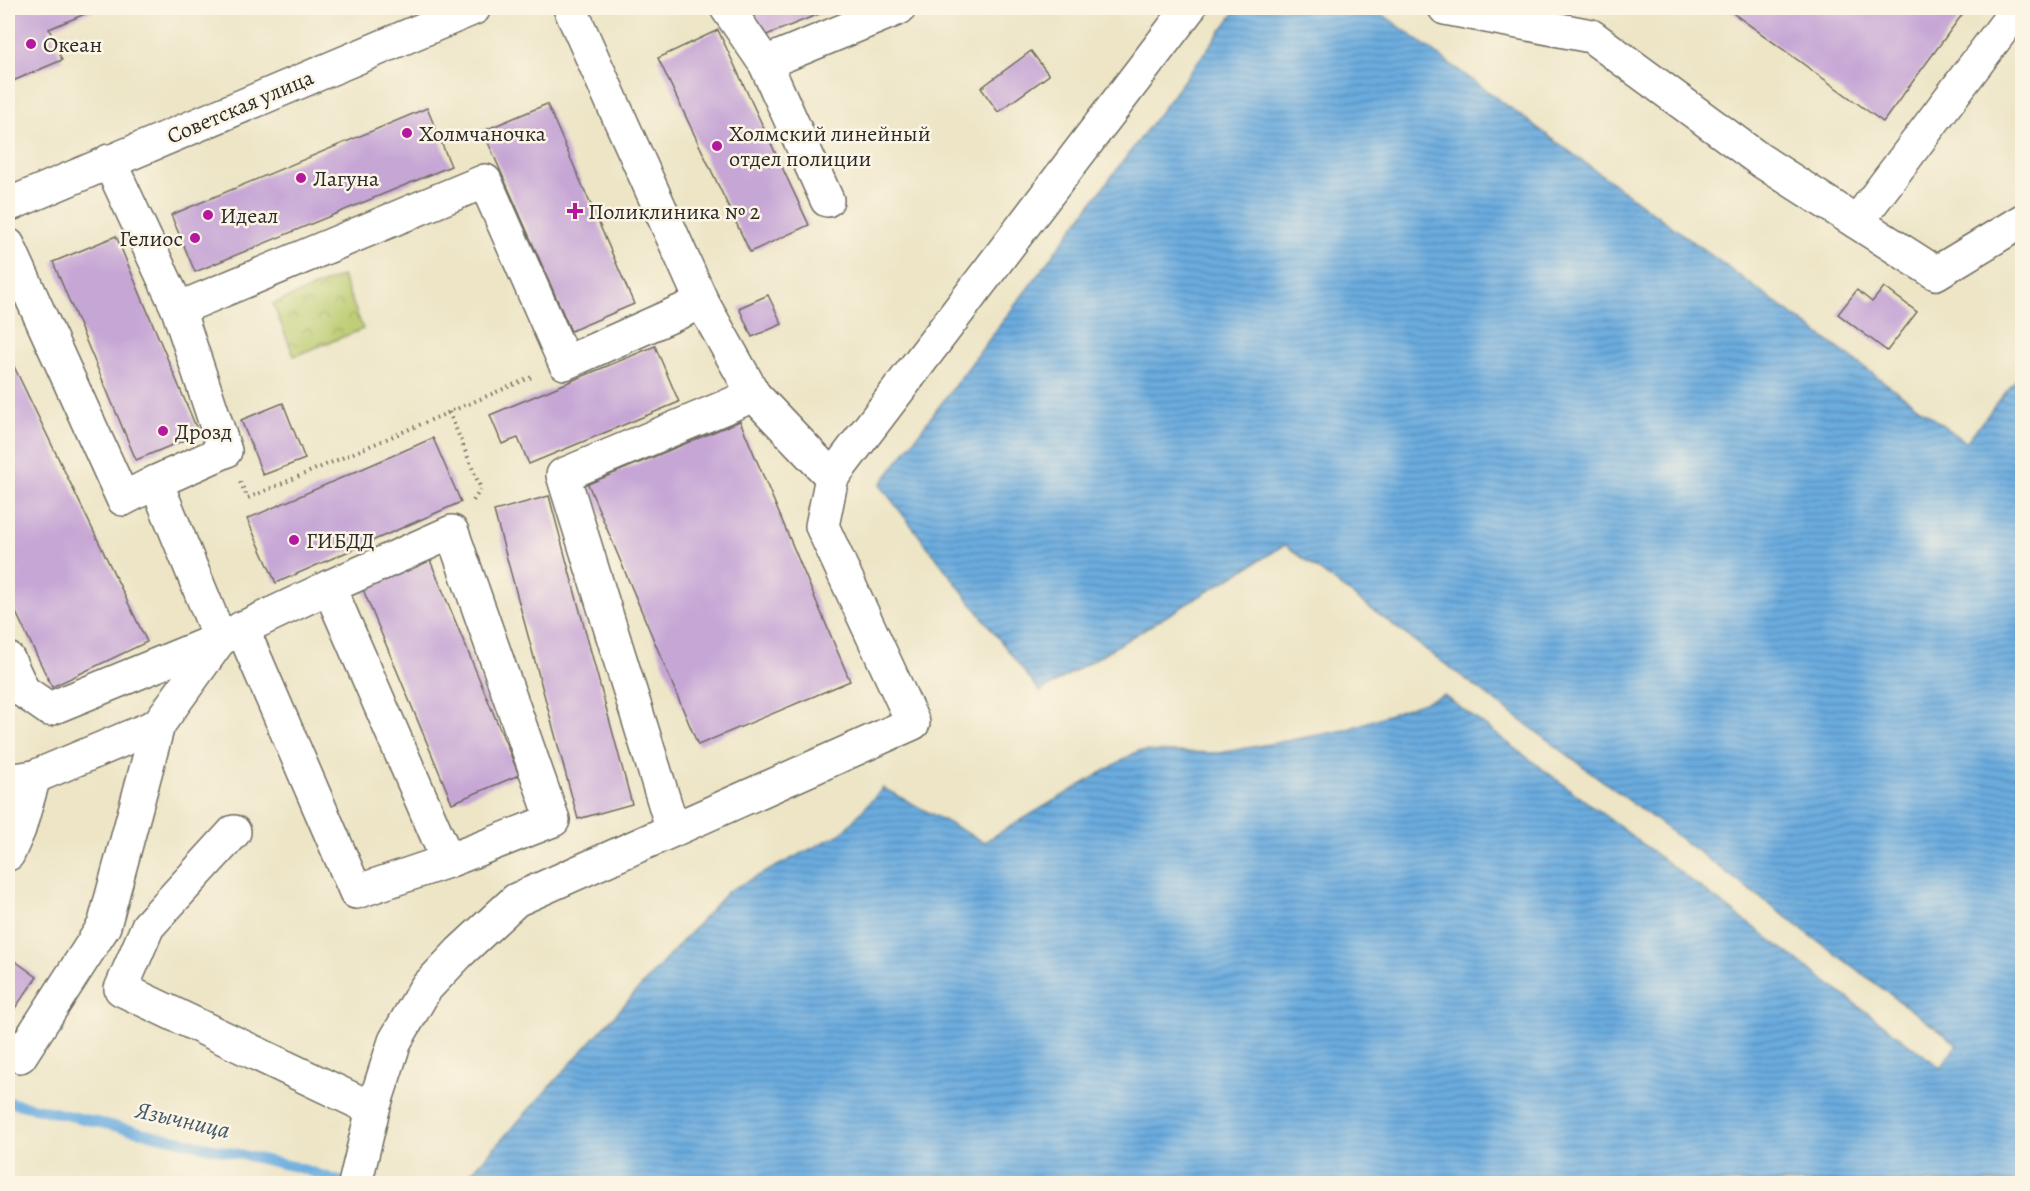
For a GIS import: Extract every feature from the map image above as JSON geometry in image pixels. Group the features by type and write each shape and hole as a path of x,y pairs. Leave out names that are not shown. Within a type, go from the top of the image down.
{"street":[{"name":"Советская улица","path":"8,205 474,8"},
{"path":"570,8 702,302 754,395 832,477"},
{"path":"727,8 765,63 827,200"},
{"path":"765,63 899,8"},
{"path":"358,1174 373,1109 395,1041 425,989 460,952 516,900 913,723 822,526 832,477 1189,8"},
{"path":"1445,8 1591,36 1760,160 1936,273 2022,221"},
{"path":"1857,222 2018,8"},
{"path":"8,245 20,309 123,499 225,451 178,309 109,161"},
{"path":"178,309 485,181 565,363 702,302"},
{"path":"673,830 563,475 754,395"},
{"path":"8,659 23,691 49,710 231,633 452,532 553,820 448,861 356,892 231,633 156,482"},
{"path":"329,587 448,861"},
{"path":"20,1056 104,926 158,725 231,633"},
{"path":"8,854 19,830 21,779 158,725"},
{"path":"234,832 148,926 121,989 373,1109"}],"path":[{"path":"225,451 248,498 565,363"},
{"path":"449,412 481,489 452,532"}],"green space":[{"path":"342,276 363,329 294,356 273,304"}],"water":[{"path":"1238,8 1374,8 1966,442 2022,372 2022,1183 462,1183 728,891 842,833 883,788 984,842 1138,751 1220,753 1345,730 1444,695 1941,1068 1957,1044 1285,545 1040,692 880,485"}],"building":[{"name":"Океан","path":"8,8 99,8 49,29 62,60 8,83"},
{"path":"747,8 834,8 759,38"},
{"path":"1726,8 1967,8 1883,122"},
{"path":"718,30 809,225 750,252 658,58"},
{"path":"1031,51 1049,75 998,112 981,88"},
{"path":"547,104 634,304 571,331 483,131"},
{"path":"427,108 451,166 195,272 171,215"},
{"path":"116,236 199,434 136,460 53,262"},
{"path":"1884,287 1917,312 1887,351 1838,314 1857,290 1872,302"},
{"path":"768,295 782,324 752,337 739,308"},
{"path":"655,346 679,402 529,464 518,438 502,444 490,415"},
{"path":"8,354 147,642 52,687 8,596"},
{"path":"283,403 305,459 263,475 241,420"},
{"path":"740,421 850,681 698,745 588,484"},
{"path":"433,438 461,502 276,583 247,519"},
{"path":"549,496 632,804 578,819 494,511"},
{"path":"430,560 519,775 452,803 362,587"},
{"path":"8,956 37,977 8,1018"}],"waterway":[{"name":"Язычница","path":"8,1102 296,1167 349,1184"}],"place":[{"name":"Океан","path":"31,44"},
{"name":"Холмчаночка","path":"407,133"},
{"name":"Холмский линейный отдел полиции","path":"717,146"},
{"name":"Лагуна","path":"301,178"},
{"name":"Поликлиника № 2","path":"575,211"},
{"name":"Идеал","path":"208,215"},
{"name":"Гелиос","path":"195,238"},
{"name":"Дрозд","path":"163,431"},
{"name":"ГИБДД","path":"294,540"}]}
